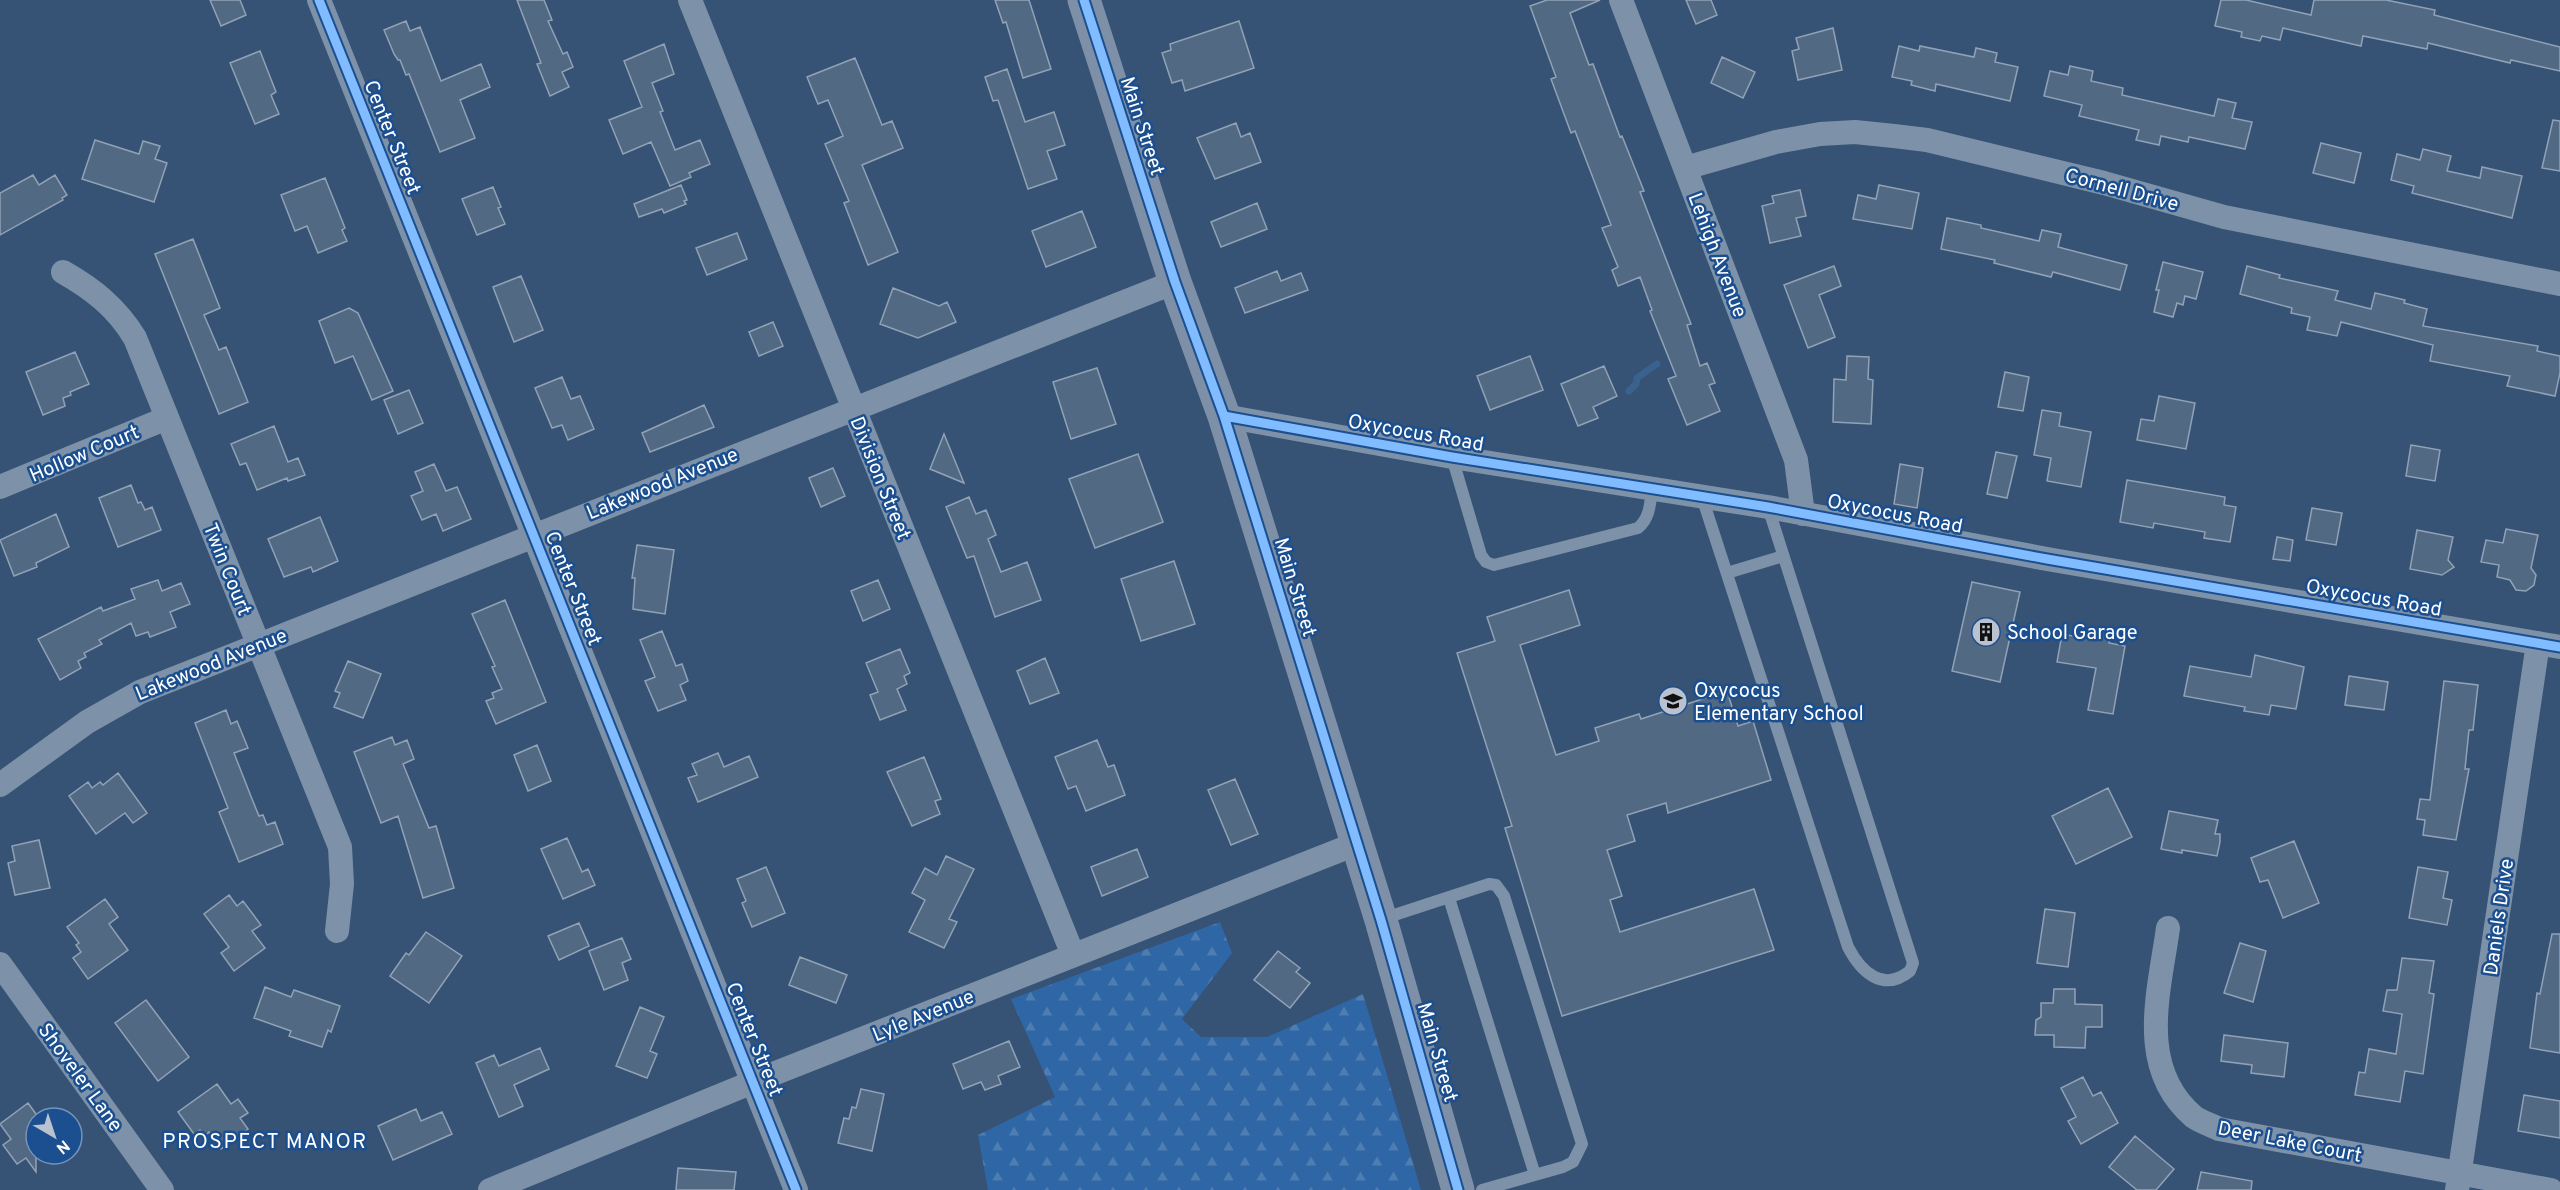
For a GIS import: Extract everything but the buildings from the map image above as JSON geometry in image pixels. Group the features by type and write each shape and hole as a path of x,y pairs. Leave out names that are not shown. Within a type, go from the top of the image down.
{"highway":[{"name":"Main Street","path":"1084,0 1175,282 1224,416 1358,843 1458,1190"}],"street":[{"name":"Center Street","path":"319,0 796,1190"},
{"name":"Division Street","path":"690,0 1073,955"},
{"name":"Lehigh Avenue","path":"1621,0 1796,460 1803,514"},
{"name":"Cornell Drive","path":"1685,168 1776,142 1820,134 1855,132 1927,140 2104,183 2224,217 2560,284"},
{"name":"Twin Court","path":"63,272 88,286 124,319 135,338 340,847 342,884 337,932"},
{"name":"Lakewood Avenue","path":"0,785 114,705 140,692 533,534 1175,282"},
{"name":"Oxycocus Road","path":"1224,416 1452,457 1768,507 2047,559 2549,645"},
{"name":"Hollow Court","path":"0,487 167,418"},
{"name":"Daniels Drive","path":"2459,1181 2549,645"},
{"name":"Lyle Avenue","path":"490,1190 753,1082 1358,843"},
{"name":"Deer Lake Court","path":"2168,928 2154,1024 2156,1052 2165,1080 2178,1100 2195,1118 2219,1129 2459,1181 2551,1190"},
{"name":"Shoveler Lane","path":"0,964 162,1190"}],"lane":[{"path":"1452,457 1481,555 1486,562 1494,565 1638,528 1648,516 1652,489"},
{"path":"1702,497 1848,947 1863,971 1881,980 1894,981 1910,971 1913,963 1768,507"},
{"path":"1727,573 1783,556"},
{"path":"1381,920 1489,884 1496,885 1504,896 1582,1144 1573,1162 1482,1190"},
{"path":"1449,898 1535,1175"}],"green space":[{"path":"1220,922 1232,953 1182,1019 1201,1037 1267,1037 1363,994 1421,1190 988,1190 978,1135 1055,1097 1011,999"}],"waterway":[{"path":"1629,391 1636,384 1637,378 1657,364"}],"cycle path":[{"path":"319,0 796,1190"},
{"path":"1084,0 1175,282 1224,416 1381,920 1458,1190"},
{"path":"1224,416 1452,457 1768,507 2047,559 2560,647"}],"place":[{"name":"School Garage","path":"1986,632"},
{"name":"Oxycocus Elementary School","path":"1673,701"}],"district":[{"name":"PROSPECT MANOR","path":"265,1141"}]}
